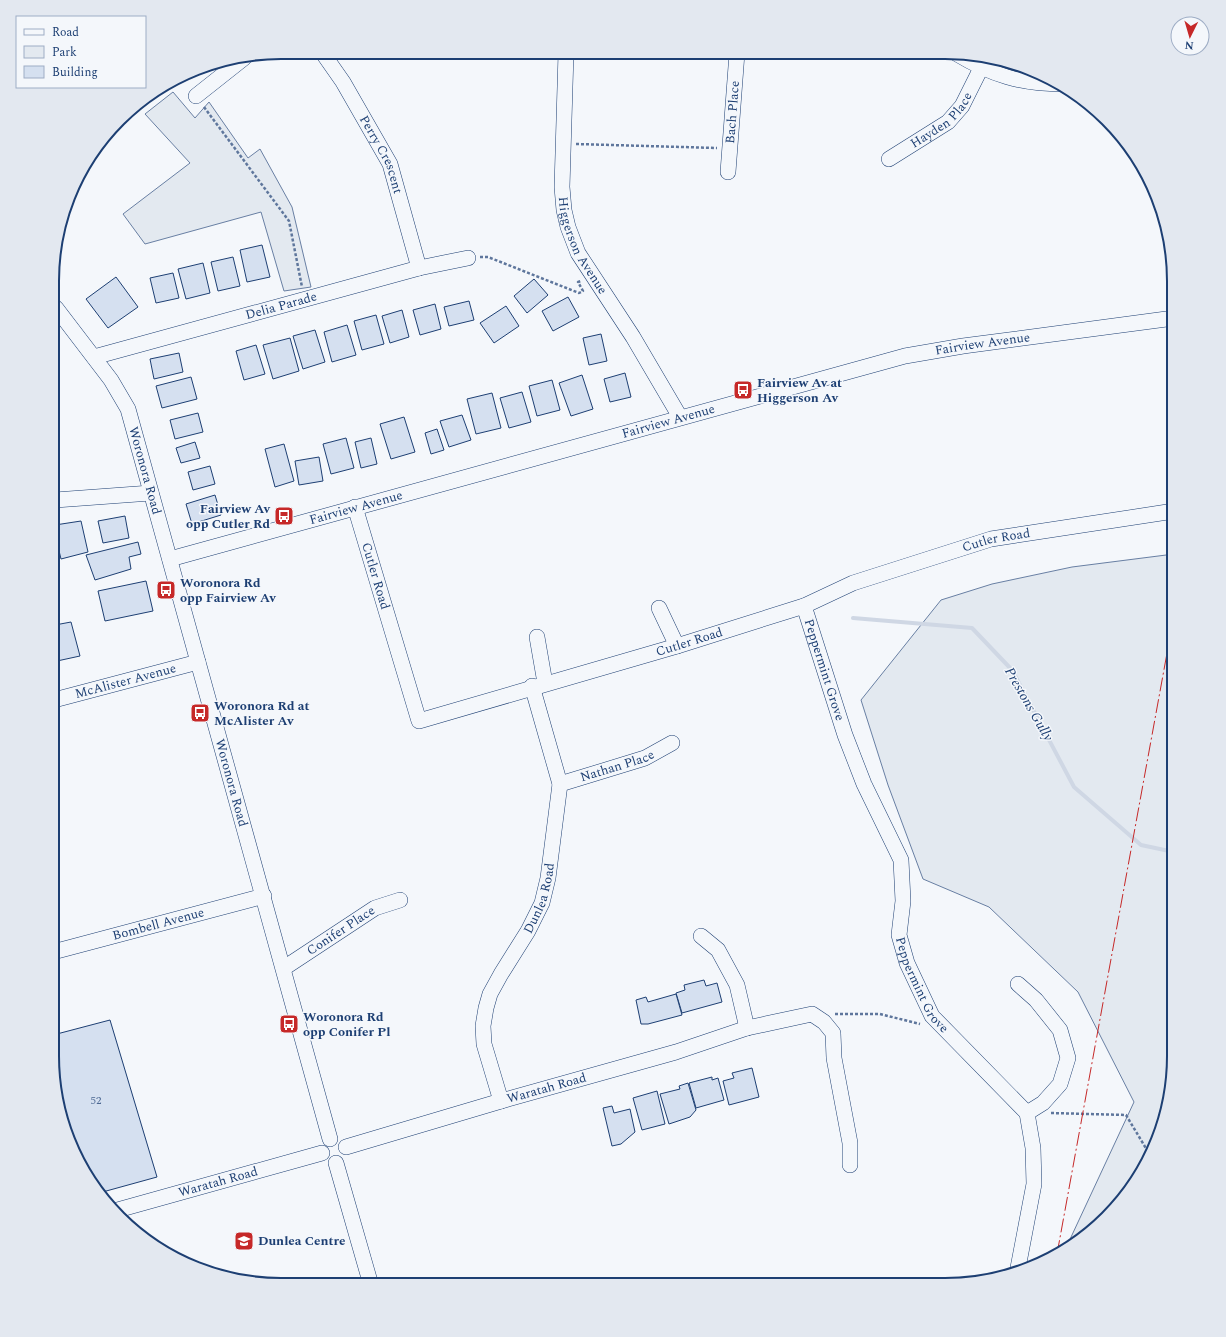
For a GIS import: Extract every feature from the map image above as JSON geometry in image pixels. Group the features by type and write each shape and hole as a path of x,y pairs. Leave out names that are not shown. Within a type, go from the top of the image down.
{"street":[{"name":"Perry Crescent","path":"327,59 343,82 390,164 418,268"},
{"name":"Higgerson Avenue","path":"566,59 562,144 562,187 564,210 572,240 680,417"},
{"name":"Bach Place","path":"728,172 737,59"},
{"path":"967,60 981,68 1003,77 1044,83"},
{"path":"196,96 238,63"},
{"name":"Hayden Place","path":"889,159 948,122 962,106 981,68"},
{"name":"Delia Parade","path":"94,357 418,268 468,258"},
{"name":"Woronora Road","path":"59,312 121,394 128,409 330,1138"},
{"name":"Fairview Avenue","path":"170,559 905,356 963,346 1167,319"},
{"path":"59,500 151,493"},
{"name":"Cutler Road","path":"355,507 419,720 539,684 677,646 804,606 853,583 991,539 1167,512"},
{"name":"Peppermint Grove","path":"804,606 840,720 861,777 901,860 902,901 899,935 907,963 932,1016 1027,1113"},
{"path":"659,608 677,646"},
{"name":"Dunlea Road","path":"501,1101 484,1044 483,1026 486,1008 490,994 542,903 549,870 560,784 539,684 537,637"},
{"name":"McAlister Avenue","path":"59,699 198,662"},
{"name":"Nathan Place","path":"560,784 645,758 672,743"},
{"name":"Bombell Avenue","path":"59,950 264,896"},
{"name":"Conifer Place","path":"284,968 375,908 400,900"},
{"path":"701,936 718,950 737,985 746,1028"},
{"path":"1018,984 1036,1000 1060,1030 1068,1058 1060,1084 1043,1103 1027,1113 1033,1148 1034,1184 1018,1265"},
{"path":"812,1014 824,1022 833,1034 835,1065 850,1144 850,1165"},
{"name":"Waratah Road","path":"346,1147 501,1101 676,1052 746,1028 812,1014"},
{"path":"330,1138 342,1140 346,1147 344,1159 336,1163 325,1160 322,1153 324,1143 330,1138"},
{"name":"Waratah Road","path":"120,1209 322,1153"},
{"path":"336,1163 369,1278"}],"path":[{"path":"196,96 289,221 305,299"},
{"path":"562,144 730,148"},
{"path":"468,258 488,256 580,293 583,291 578,282 592,275"},
{"path":"812,1014 880,1014 920,1024 932,1016"},
{"path":"1050,1113 1126,1115 1146,1149"}],"green space":[{"path":"173,92 195,118 209,102 248,158 260,149 292,207 311,287 284,291 261,212 145,244 123,214 190,163 145,114"},
{"path":"1167,555 1167,1071 1163,1100 1155,1128 1144,1154 1130,1180 1112,1203 1092,1223 1069,1241 1134,1102 1078,992 989,907 923,879 888,785 861,700 941,600 992,584 1072,567"}],"building":[{"path":"262,245 270,277 247,282 240,250"},
{"path":"233,257 240,286 218,291 211,262"},
{"path":"203,263 210,293 186,299 178,269"},
{"path":"173,273 179,298 156,303 150,278"},
{"path":"116,277 138,307 108,328 86,299"},
{"path":"534,279 548,295 527,313 514,296"},
{"path":"568,297 579,317 553,331 542,311"},
{"path":"469,301 474,320 449,326 444,307"},
{"path":"435,304 441,329 420,335 413,310"},
{"path":"506,306 519,326 494,343 480,323"},
{"path":"402,310 409,337 390,343 382,316"},
{"path":"376,315 384,344 362,350 354,321"},
{"path":"347,325 356,355 332,362 324,332"},
{"path":"315,330 325,362 303,369 293,336"},
{"path":"601,334 607,361 589,365 583,338"},
{"path":"290,338 299,371 273,379 263,345"},
{"path":"256,345 265,374 244,380 236,351"},
{"path":"179,353 183,372 154,379 150,359"},
{"path":"625,373 631,397 610,402 604,379"},
{"path":"582,375 593,409 571,416 559,383"},
{"path":"191,377 197,399 162,408 156,386"},
{"path":"552,380 560,410 537,416 529,386"},
{"path":"522,392 531,422 509,428 500,398"},
{"path":"492,393 501,428 476,434 467,399"},
{"path":"198,413 203,432 175,439 170,420"},
{"path":"462,415 471,440 449,447 440,421"},
{"path":"404,417 415,452 391,459 380,424"},
{"path":"437,429 444,450 431,454 425,433"},
{"path":"346,438 354,468 331,474 323,444"},
{"path":"371,438 377,464 361,468 355,442"},
{"path":"195,442 200,458 181,463 176,448"},
{"path":"284,444 294,481 275,487 265,449"},
{"path":"319,457 323,481 299,485 295,461"},
{"path":"210,466 215,484 193,490 188,472"},
{"path":"215,495 221,515 192,524 186,504"},
{"path":"125,516 129,538 103,543 98,521"},
{"path":"81,521 88,552 61,559 59,551 59,524"},
{"path":"138,542 141,554 129,557 131,569 95,580 86,555"},
{"path":"146,581 153,611 105,621 98,591"},
{"path":"71,622 80,656 59,661 59,624"},
{"path":"704,980 706,986 717,983 722,1002 682,1013 676,993 685,990 684,985"},
{"path":"676,994 682,1015 648,1024 641,1024 636,1000 646,997 648,1002"},
{"path":"110,1020 157,1177 105,1191 96,1180 76,1141 63,1100 59,1071 59,1033"},
{"path":"752,1068 759,1097 729,1105 723,1081 734,1078 732,1073"},
{"path":"712,1077 712,1080 718,1078 724,1100 696,1108 689,1083"},
{"path":"688,1083 696,1110 690,1117 669,1124 660,1094 680,1089 679,1086"},
{"path":"657,1091 665,1124 642,1130 633,1098"},
{"path":"612,1106 614,1113 630,1109 635,1132 621,1144 612,1146 603,1108"}],"waterway":[{"name":"Prestons Gully","path":"853,618 972,628 1012,670 1074,787 1141,845 1167,851"}],"power":[{"path":"1058,1247 1167,653"}],"place":[{"name":"Fairview Av at Higgerson Av","path":"743,390"},
{"name":"Fairview Av opp Cutler Rd","path":"284,516"},
{"name":"Woronora Rd opp Fairview Av","path":"166,590"},
{"name":"Woronora Rd at McAlister Av","path":"200,713"},
{"name":"Woronora Rd opp Conifer Pl","path":"289,1024"},
{"name":"Dunlea Centre","path":"244,1241"}]}
